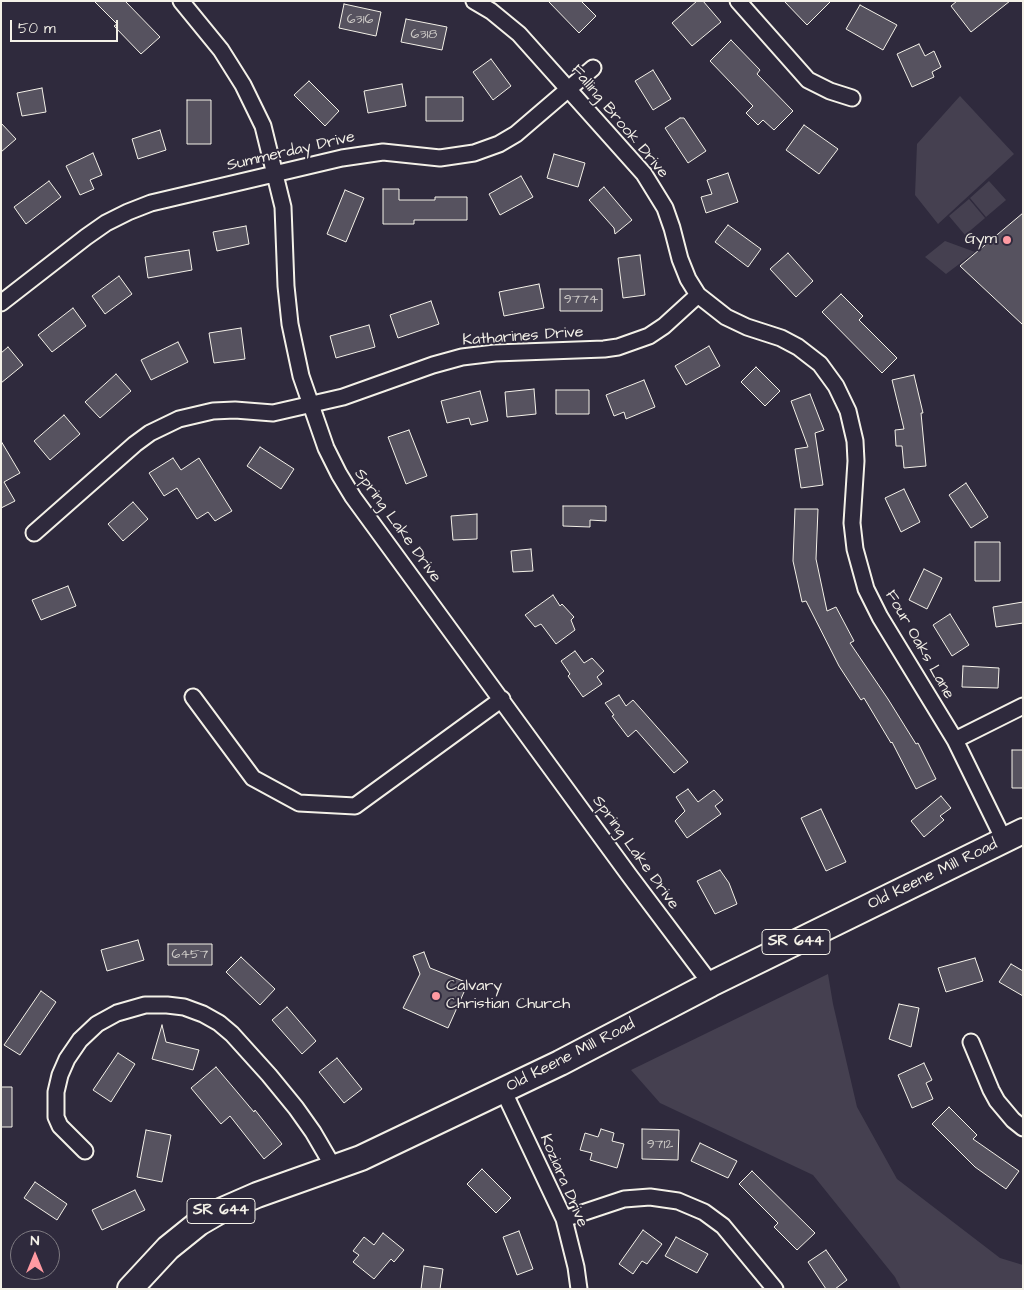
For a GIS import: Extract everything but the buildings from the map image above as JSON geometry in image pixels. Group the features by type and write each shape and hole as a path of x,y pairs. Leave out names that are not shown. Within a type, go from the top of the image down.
{"main road":[{"name":"Old Keene Mill Road","path":"130,1289 168,1248 199,1223 218,1212 257,1195 361,1158 560,1063 711,984 1013,836"}],"street":[{"name":"Spring Lake Drive","path":"181,1 221,50 243,85 263,126 283,207 286,286 290,324 301,376 326,448 339,474 353,497 629,875 711,984"},
{"name":"Falling Brook Drive","path":"474,1 505,20 644,174 665,208 680,259 688,279 698,295"},
{"path":"738,1 808,80 830,91 852,98"},
{"name":"Summerday Drive","path":"1,303 86,237 106,223 128,212 151,203 275,173 371,153 396,153 440,158 474,153 499,144 516,134 593,68"},
{"name":"Katharines Drive","path":"34,533 135,444 168,424 188,416 213,411 236,410 273,413 343,397 433,365 462,357 495,353 618,347 649,336 664,326 698,295"},
{"name":"Four Oaks Lane","path":"698,295 726,317 747,327 781,338 798,347 820,364 836,386 848,411 855,441 856,461 852,523 855,549 866,589 880,617 1013,836"},
{"path":"193,698 253,778 299,803 355,806 502,699"},
{"path":"955,740 1023,706"},
{"path":"85,1151 60,1126 56,1117 56,1092 60,1075 67,1059 97,1024 117,1013 145,1005 167,1005 203,1014 219,1023 232,1034 296,1108 313,1132 334,1168"},
{"path":"971,1042 997,1101 1013,1120 1023,1128"},
{"name":"Koziara Drive","path":"503,1090 564,1219 576,1267 579,1289"},
{"path":"564,1219 624,1199 650,1197 678,1201 704,1212 723,1226 775,1289"}],"shaded area":[{"path":"960,96 1014,154 938,224 915,195 917,144"},
{"path":"989,181 1006,200 986,217 970,198"},
{"path":"969,199 985,218 965,235 949,216"},
{"path":"945,241 975,252 946,274 925,257"},
{"path":"828,974 833,1004 857,1107 897,1179 1000,1258 1023,1265 1023,1289 901,1289 895,1277 813,1175 660,1103 631,1070"}],"place":[{"name":"Gym","path":"1007,240"},
{"name":"Calvary Christian Church","path":"436,996"}]}
